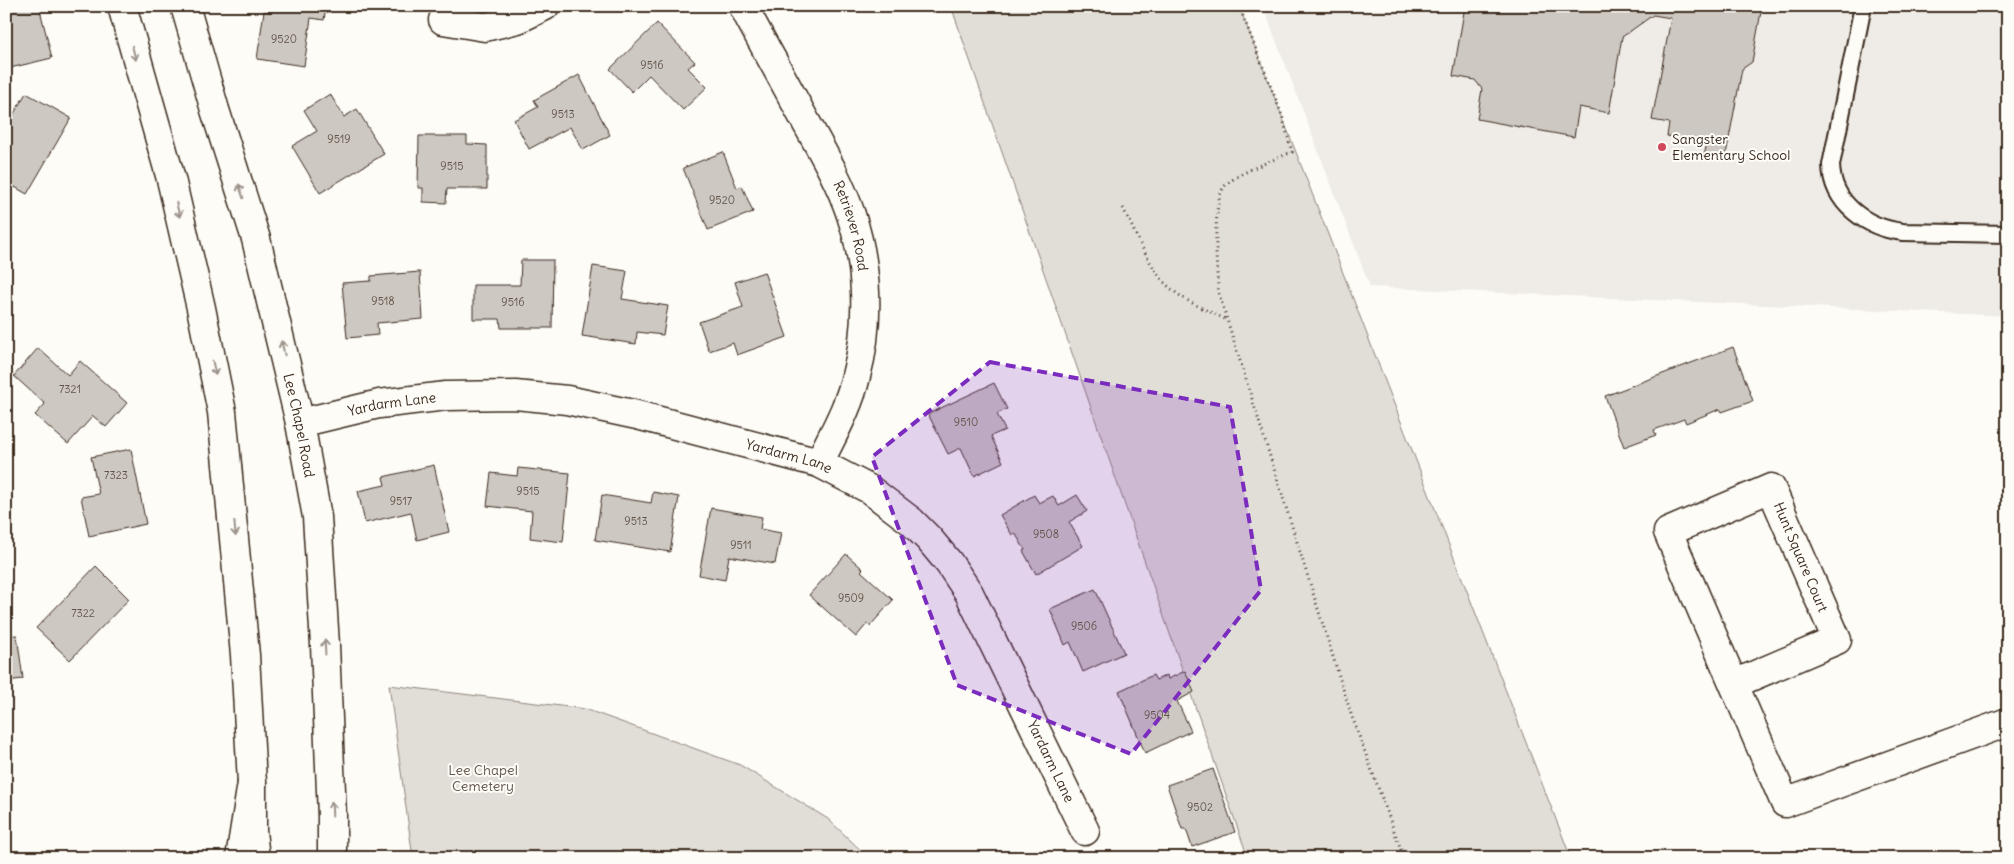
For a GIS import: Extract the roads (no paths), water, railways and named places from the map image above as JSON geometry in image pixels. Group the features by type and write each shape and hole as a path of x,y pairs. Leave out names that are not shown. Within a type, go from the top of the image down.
{"main road":[{"path":"122,6 171,179 201,308 222,412 245,655 252,783 252,831 256,858"},
{"name":"Lee Chapel Road","path":"185,6 215,110 256,239 300,423 317,517 326,664 332,858"},
{"path":"443,20 485,26 518,19 545,6"},
{"name":"Retriever Road","path":"743,6 832,170 851,215 860,251 864,278 865,309 862,346 856,376 845,411 819,463"},
{"name":"Yardarm Lane","path":"300,423 389,403 446,396 515,395 567,400 637,415 819,463 869,489 911,521 950,563 969,593 1085,831"},
{"name":"Hunt Square Court","path":"1734,684 1837,640 1771,488 1668,532 1785,803 2008,722"},
{"path":"240,858 252,783"}],"lane":[{"path":"1864,6 1831,165 1832,181 1837,192 1858,215 1887,229 1903,232 2008,234"}],"place":[{"name":"Sangster Elementary School","path":"1662,147"}],"park label":[{"name":"Lee Chapel Cemetery","path":"483,778"}]}
